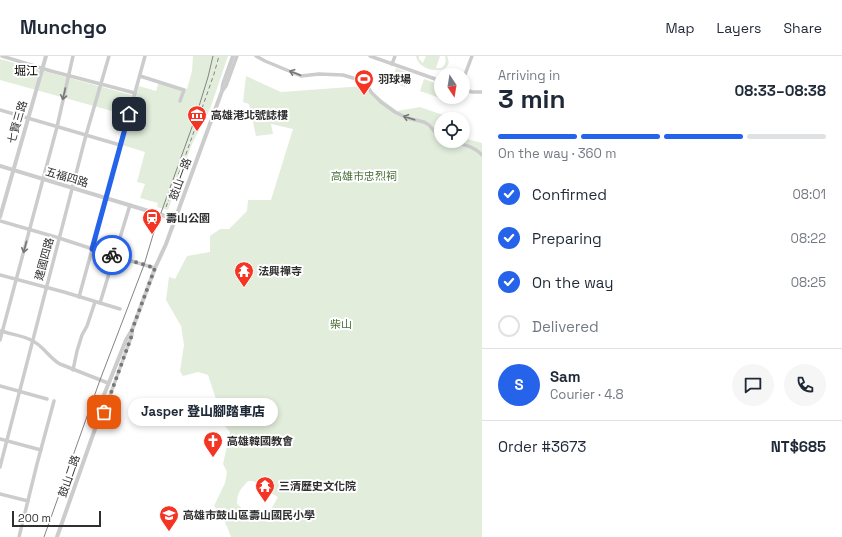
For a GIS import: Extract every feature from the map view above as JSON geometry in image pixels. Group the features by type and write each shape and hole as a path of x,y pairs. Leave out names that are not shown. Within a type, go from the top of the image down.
{"street":[{"path":"2,56 135,93"},
{"name":"七賢三路","path":"0,217 27,118 46,56"},
{"path":"0,340 1,331 57,126 73,56"},
{"name":"建國四路","path":"0,467 86,135 109,56"},
{"path":"79,297 145,56"},
{"name":"鼓山一路","path":"96,421 98,410 108,383 126,340 132,330 155,268 166,244 222,91 222,85 233,56"},
{"path":"222,91 226,86 237,56"},
{"path":"256,56 301,76 319,74 343,75 360,80 367,85 371,92 381,102 395,112 407,118 424,122 434,131"},
{"path":"370,56 434,79"},
{"path":"392,64 395,56"},
{"path":"468,68 472,56"},
{"path":"140,76 184,90 180,101"},
{"path":"470,91 482,92"},
{"path":"0,110 120,145"},
{"path":"470,148 477,150 482,155"},
{"name":"五福四路","path":"0,166 175,219"},
{"path":"100,303 130,205"},
{"path":"0,221 155,268"},
{"path":"0,276 120,309"},
{"path":"73,370 82,335 87,326 95,302"},
{"name":"鼓山一路","path":"96,421 104,412 132,335 132,330"},
{"path":"1,331 33,340 60,364 108,383"},
{"path":"0,386 46,399"},
{"path":"18,537 54,401"},
{"name":"鼓山二路","path":"57,537 92,437 96,421"},
{"path":"0,439 41,450"},
{"path":"0,494 28,500"}],"green space":[{"path":"193,56 228,56 210,109 192,144 168,210 157,207 158,203 140,198 145,184 137,182 145,152 122,145 130,116 0,80 0,59 135,96 139,86 156,91 159,82 187,89 192,71"},
{"path":"416,56 419,56 419,59 423,63 426,56 440,56 434,70 429,69 418,62"},
{"path":"445,56 447,56 449,62 447,67 441,68 446,61"},
{"path":"396,68 409,73 405,87 391,82"},
{"name":"柴山","path":"246,76 281,92 364,86 397,111 420,107 434,112 434,148 470,148 470,140 482,143 482,537 231,537 224,520 214,506 225,483 227,472 223,464 230,432 216,415 215,410 217,402 208,375 198,372 183,376 180,371 184,345 181,326 166,300 169,277 175,279 187,256 210,252 210,236 220,229 229,229 247,211 248,200 271,200 293,129 271,124 273,134 256,136 249,104 243,102","holes":["248,481 253,481 261,485 264,490 278,497 265,520 256,516 251,512 252,510 244,510 237,504 238,494"]},
{"path":"424,79 434,83 434,96 420,91"}],"tram line":[{"path":"44,537 100,380 144,265 153,235 196,116 213,56"}],"railway":[{"path":"166,207 185,157 219,56"}],"way so far":[{"path":"104,412 155,268 112,255"}],"place":[{"name":"羽球場","path":"364,96"},
{"name":"高雄港北號誌樓","path":"197,132"},
{"name":"壽山公園","path":"152,235"},
{"name":"法興禪寺","path":"244,288"},
{"name":"Jasper 登山腳踏車店","path":"104,412"},
{"name":"高雄韓國教會","path":"213,458"},
{"name":"三清歷史文化院","path":"265,503"},
{"name":"高雄市鼓山區壽山國民小學","path":"169,532"}],"district":[{"name":"堀江","path":"26,71"}],"route":[{"path":"112,255 92,249 129,114"}],"park label":[{"name":"高雄市忠烈祠","path":"364,176"}]}
